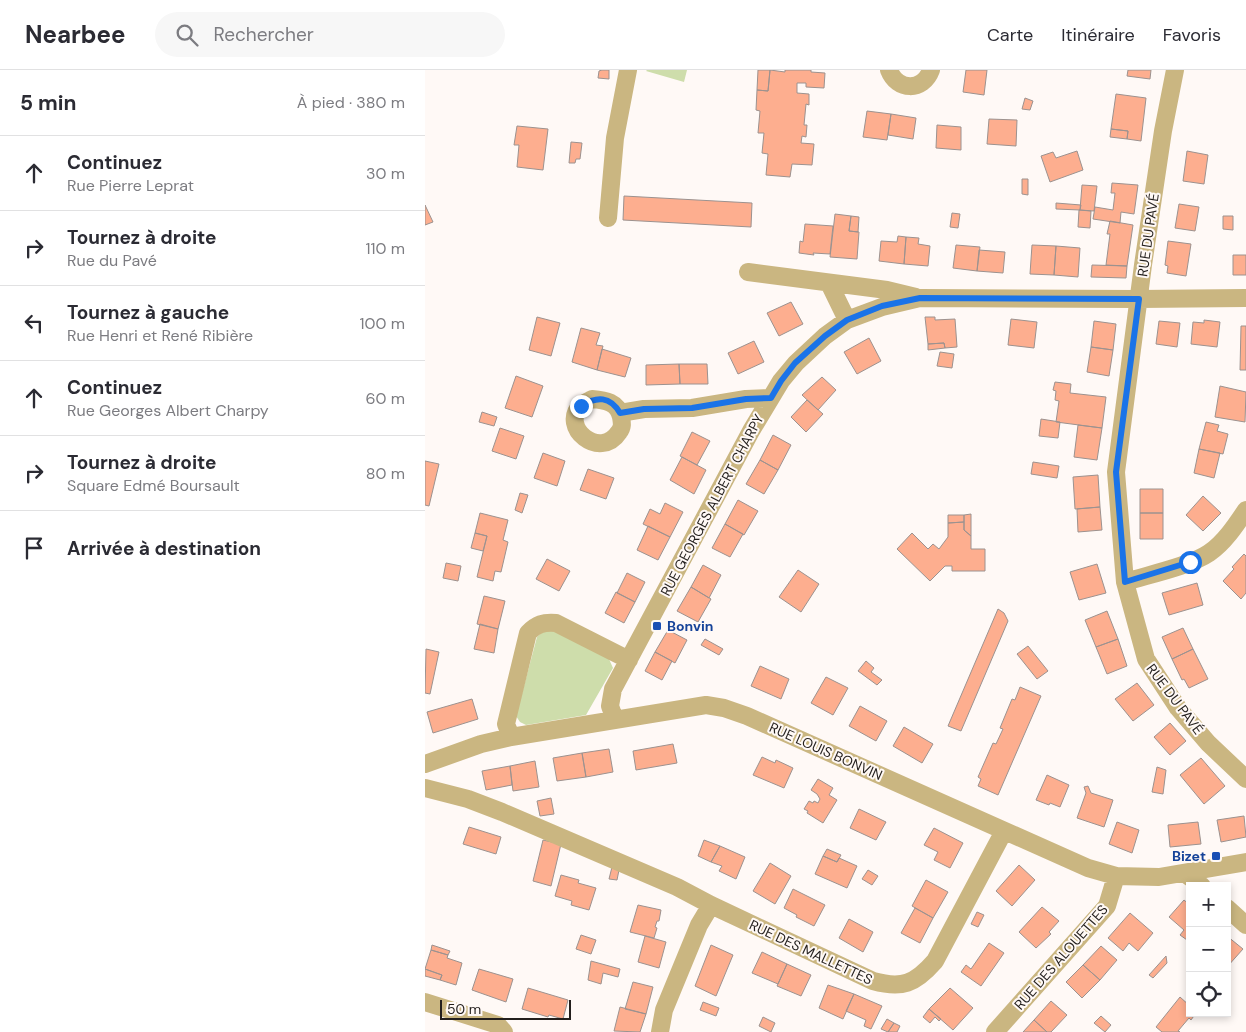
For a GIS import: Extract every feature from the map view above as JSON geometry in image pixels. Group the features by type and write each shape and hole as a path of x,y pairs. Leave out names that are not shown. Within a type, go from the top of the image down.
{"street":[{"path":"607,218 615,138 628,70"},
{"path":"889,70 892,78 909,87 919,84 928,77 931,70"},
{"name":"RUE DU PAVÉ","path":"1175,70 1163,131 1116,472 1125,582 1146,659 1178,708 1208,743 1246,779"},
{"path":"749,272 887,290 920,298 1246,298"},
{"path":"829,283 847,320"},
{"name":"RUE GEORGES ALBERT CHARPY","path":"615,720 610,706 613,689 781,381 795,363 825,336 847,320 882,306 920,298"},
{"path":"620,413 644,409 692,408 746,399 771,398"},
{"path":"1125,582 1190,562 1209,553 1233,530 1246,510"},
{"path":"511,737 506,724 528,633 536,625 545,622 556,623 629,660"},
{"name":"RUE LOUIS BONVIN","path":"425,764 481,744 511,737 706,705 724,708 756,720 1003,831"},
{"name":"RUE DES MALLETTES","path":"425,788 468,799 502,812 677,887 873,982 890,986 906,984 923,974 935,961 1003,831"},
{"path":"1003,831 1088,868 1115,876 1159,877 1246,862"},
{"path":"1184,873 1196,882"},
{"name":"RUE DES ALOUETTES","path":"995,1032 1107,906 1115,876"},
{"path":"660,1032 664,1010 699,925 711,905"},
{"path":"1231,912 1246,925"},
{"path":"425,1002 498,1025 504,1032"}],"green space":[{"path":"647,70 687,70 684,82"},
{"path":"554,630 609,659 613,668 586,715 526,725 520,722 516,716 537,637 544,631"}],"building":[{"path":"609,70 609,79 598,78 599,71"},
{"path":"758,70 770,70 768,91 757,90"},
{"path":"770,70 785,72 785,70 811,70 811,72 825,73 824,88 806,87 806,83 797,83 797,93 809,94 809,105 806,104 804,125 807,125 806,137 802,136 801,143 814,144 812,165 792,164 790,177 766,175 768,154 762,153 764,133 758,133 760,111 756,110 757,90 768,91"},
{"path":"966,70 987,70 984,95 963,92"},
{"path":"1128,70 1151,70 1150,79 1127,76"},
{"path":"1116,94 1146,98 1141,141 1127,139 1128,131 1111,129"},
{"path":"1025,98 1033,101 1030,110 1022,109"},
{"path":"867,111 891,114 887,140 863,137"},
{"path":"891,114 916,118 913,139 888,135"},
{"path":"989,119 1017,120 1016,146 987,144"},
{"path":"937,125 961,127 961,150 936,148"},
{"path":"517,126 548,129 543,170 517,167 519,145 514,145"},
{"path":"1111,129 1128,131 1127,139 1110,137"},
{"path":"571,142 582,143 580,159 576,159 575,163 569,163"},
{"path":"1077,151 1083,170 1050,182 1041,156 1053,152 1056,158"},
{"path":"1187,151 1208,155 1204,184 1183,181"},
{"path":"1022,179 1028,179 1028,195 1022,194"},
{"path":"1112,183 1138,185 1134,214 1121,212 1120,223 1093,219 1095,207 1113,210 1115,193 1111,193"},
{"path":"1082,185 1097,186 1094,211 1080,210"},
{"path":"624,196 752,203 751,227 623,220"},
{"path":"1056,203 1081,205 1080,210 1056,209"},
{"path":"1179,204 1199,207 1195,231 1175,228"},
{"path":"425,205 433,222 425,225"},
{"path":"1079,210 1091,211 1090,228 1078,227"},
{"path":"952,213 960,214 958,228 950,227"},
{"path":"835,214 851,216 849,231 859,232 857,259 830,257"},
{"path":"851,216 859,217 858,232 849,231"},
{"path":"1223,216 1233,216 1233,230 1223,229"},
{"path":"1110,221 1133,225 1127,266 1106,265 1110,234 1107,234"},
{"path":"805,224 833,226 830,254 813,253 814,255 799,253 800,241 803,242"},
{"path":"898,236 906,237 904,264 879,261 881,241 897,242"},
{"path":"906,237 919,238 918,244 930,246 928,266 904,264"},
{"path":"1168,241 1191,244 1186,276 1167,273 1168,266 1165,265"},
{"path":"956,245 980,247 977,271 953,268"},
{"path":"1032,245 1056,246 1054,275 1030,274"},
{"path":"1056,246 1080,248 1078,277 1054,275"},
{"path":"979,250 1005,252 1003,273 977,271"},
{"path":"1233,255 1246,255 1246,275 1233,275"},
{"path":"1092,265 1127,266 1126,278 1091,277"},
{"path":"791,302 803,324 779,336 767,313"},
{"path":"537,317 560,323 551,356 529,350"},
{"path":"925,317 935,317 935,320 955,319 957,347 945,348 944,343 928,344"},
{"path":"1011,319 1037,322 1034,348 1008,345"},
{"path":"1204,320 1220,322 1217,347 1191,344 1193,322 1204,323"},
{"path":"1094,321 1116,324 1113,350 1091,347"},
{"path":"1159,321 1180,323 1177,347 1156,344"},
{"path":"1241,326 1246,326 1246,370 1240,370"},
{"path":"581,328 600,333 596,345 603,346 597,370 572,362"},
{"path":"869,338 881,361 857,374 844,352"},
{"path":"754,341 764,362 738,374 728,353"},
{"path":"944,343 945,348 928,350 928,344"},
{"path":"1091,347 1113,350 1109,376 1087,372"},
{"path":"602,349 631,358 625,377 597,370"},
{"path":"940,352 954,354 952,368 937,366"},
{"path":"679,364 707,364 708,384 680,384"},
{"path":"679,364 680,384 646,385 646,365"},
{"path":"516,376 543,386 532,417 505,408"},
{"path":"822,377 836,390 818,410 802,395"},
{"path":"1055,382 1071,384 1070,393 1106,397 1102,428 1056,422 1059,401 1055,400 1056,391 1053,390"},
{"path":"1220,386 1246,392 1245,422 1215,417"},
{"path":"807,400 823,414 806,432 791,417"},
{"path":"482,412 497,417 494,426 479,422"},
{"path":"1041,419 1060,422 1058,438 1039,436"},
{"path":"1206,422 1219,425 1217,431 1228,434 1223,454 1199,449"},
{"path":"1078,425 1102,428 1097,460 1074,457"},
{"path":"500,428 524,436 516,459 492,451"},
{"path":"692,432 710,441 697,465 680,456"},
{"path":"773,435 791,445 778,470 760,460"},
{"path":"1199,449 1220,453 1214,478 1194,473"},
{"path":"543,453 565,461 557,486 534,478"},
{"path":"682,457 706,470 694,494 670,480"},
{"path":"760,460 778,470 764,494 746,484"},
{"path":"425,461 439,464 429,506 425,505"},
{"path":"1033,462 1059,466 1057,478 1031,474"},
{"path":"588,469 614,478 606,499 580,490"},
{"path":"1098,475 1100,507 1075,509 1073,477"},
{"path":"1140,489 1163,489 1163,513 1140,513"},
{"path":"520,493 528,495 522,513 515,510"},
{"path":"1203,496 1221,513 1203,531 1186,515"},
{"path":"738,500 758,511 744,535 725,524"},
{"path":"665,503 683,512 670,537 643,524 650,509 660,514"},
{"path":"1100,507 1102,530 1078,532 1077,509"},
{"path":"480,513 508,520 503,540 508,542 501,572 495,571 493,581 477,577 487,536 475,533"},
{"path":"1140,513 1163,513 1163,539 1140,539"},
{"path":"971,514 971,536 964,530 964,515"},
{"path":"948,515 964,515 964,522 948,523"},
{"path":"964,522 964,530 971,536 971,549 985,549 985,571 952,571 952,566 945,566 930,581 897,549 912,533 928,549 933,544 939,549 948,537 948,523"},
{"path":"725,524 743,534 730,557 712,548"},
{"path":"648,526 670,537 658,560 637,550"},
{"path":"475,533 487,536 483,551 471,548"},
{"path":"1244,554 1246,556 1246,593 1241,599 1223,581"},
{"path":"547,559 570,571 559,591 536,579"},
{"path":"446,563 461,566 458,581 443,578"},
{"path":"1097,564 1106,593 1079,600 1070,572"},
{"path":"703,565 721,575 709,598 691,587"},
{"path":"798,570 819,584 801,612 779,597"},
{"path":"627,573 645,582 635,602 617,593"},
{"path":"1197,583 1203,605 1169,615 1162,593"},
{"path":"691,587 711,599 698,622 677,611"},
{"path":"616,592 635,602 624,623 605,613"},
{"path":"484,596 505,601 498,629 477,624"},
{"path":"998,609 1004,613 1008,621 961,731 948,726"},
{"path":"1107,611 1118,639 1096,647 1085,620"},
{"path":"480,624 498,629 494,653 474,649"},
{"path":"1183,628 1193,649 1172,659 1162,637"},
{"path":"668,630 687,640 675,663 655,652"},
{"path":"705,639 723,649 719,655 701,645"},
{"path":"1118,639 1127,666 1107,674 1096,647"},
{"path":"1028,646 1048,671 1037,679 1017,654"},
{"path":"426,649 439,652 430,694 425,693"},
{"path":"1193,649 1208,679 1189,688 1184,679 1182,680 1172,659"},
{"path":"655,652 672,661 662,680 645,671"},
{"path":"866,661 874,668 871,672 882,680 877,685 858,671"},
{"path":"760,666 789,679 781,699 751,686"},
{"path":"826,677 848,688 833,715 811,703"},
{"path":"1137,683 1154,705 1133,721 1115,699"},
{"path":"1020,687 1041,696 998,795 978,786 981,779 978,777 993,743 996,744 1003,729 1000,728 1012,699 1015,700"},
{"path":"472,699 478,719 433,733 427,712"},
{"path":"860,706 887,721 876,741 849,726"},
{"path":"1170,723 1186,741 1170,755 1154,737"},
{"path":"904,727 933,744 922,763 893,746"},
{"path":"673,744 677,763 636,770 633,751"},
{"path":"609,749 613,772 586,777 582,753"},
{"path":"582,753 586,777 557,781 553,758"},
{"path":"762,757 775,763 776,760 793,768 784,788 753,775"},
{"path":"1201,758 1225,786 1204,804 1180,775"},
{"path":"535,761 539,787 513,791 510,766"},
{"path":"510,766 512,785 486,790 482,771"},
{"path":"1157,767 1166,770 1163,794 1152,792"},
{"path":"1047,775 1069,785 1060,807 1036,800"},
{"path":"818,779 833,788 829,795 837,800 823,823 804,809 809,801 818,803 820,799 811,790"},
{"path":"1088,786 1091,793 1113,800 1104,827 1077,818 1086,793 1084,787"},
{"path":"551,798 554,814 540,816 537,801"},
{"path":"859,809 886,822 876,840 850,828"},
{"path":"1244,816 1246,837 1221,842 1217,820"},
{"path":"1117,822 1139,830 1132,853 1109,844"},
{"path":"1198,822 1201,844 1170,847 1168,825"},
{"path":"469,827 501,837 496,854 463,844"},
{"path":"934,828 963,843 950,868 934,860 938,852 924,845"},
{"path":"543,840 561,844 551,886 533,881"},
{"path":"704,840 720,846 711,862 698,856"},
{"path":"720,846 745,857 736,879 719,871 722,866 711,862"},
{"path":"827,849 841,855 837,862 823,856"},
{"path":"823,856 837,862 839,858 857,866 847,888 815,874"},
{"path":"770,863 791,876 775,904 753,891"},
{"path":"1019,865 1035,880 1012,906 996,891"},
{"path":"612,867 619,870 617,880 609,879"},
{"path":"868,870 878,876 872,885 862,879"},
{"path":"561,875 579,880 578,883 596,888 589,910 571,905 572,901 555,896"},
{"path":"926,880 948,892 933,918 912,906"},
{"path":"793,889 825,905 814,926 796,917 797,915 784,908"},
{"path":"1184,900 1186,902 1186,939 1180,935 1184,930 1169,917"},
{"path":"638,905 661,910 659,921 657,921 655,927 657,928 654,938 630,932"},
{"path":"1042,907 1059,921 1049,932 1051,934 1036,948 1019,932"},
{"path":"915,908 933,918 920,943 901,933"},
{"path":"977,912 984,915 978,927 971,924"},
{"path":"1130,913 1153,933 1138,951 1129,943 1123,951 1108,938"},
{"path":"849,919 873,932 863,952 839,938"},
{"path":"581,935 596,940 591,954 576,949"},
{"path":"645,936 666,942 659,968 638,962"},
{"path":"1231,939 1243,949 1231,962"},
{"path":"989,943 1004,953 981,986 961,972 966,965 971,969"},
{"path":"432,945 450,951 448,955 431,950"},
{"path":"711,945 733,955 716,996 695,986"},
{"path":"1101,946 1117,960 1100,980 1083,965"},
{"path":"431,950 448,955 447,958 462,963 456,985 440,980 442,975 425,969"},
{"path":"762,952 787,964 778,984 752,973"},
{"path":"1166,956 1167,963 1153,978 1149,975"},
{"path":"591,961 620,969 618,977 603,973 601,984 588,980"},
{"path":"787,964 811,975 801,996 777,986"},
{"path":"1083,965 1100,980 1082,998 1066,982"},
{"path":"425,969 442,975 440,980 425,976"},
{"path":"479,969 513,979 506,1002 472,990"},
{"path":"633,982 653,987 646,1014 625,1009"},
{"path":"828,985 854,994 843,1019 819,1008"},
{"path":"528,988 568,1000 563,1019 549,1015 548,1017 522,1009"},
{"path":"950,988 973,1008 953,1030 929,1009"},
{"path":"854,994 882,1006 871,1029 864,1026 866,1020 846,1011"},
{"path":"1180,997 1186,1002 1186,1017 1193,1017 1191,1020 1189,1018 1178,1031 1180,1032 1162,1032 1156,1027"},
{"path":"1051,1001 1067,1015 1051,1032 1047,1032 1034,1020"},
{"path":"703,1002 719,1008 716,1016 700,1010"},
{"path":"620,1007 646,1014 640,1032 614,1031"},
{"path":"929,1009 941,1019 939,1021 935,1017 930,1023 923,1017"},
{"path":"1101,1016 1111,1025 1105,1032 1094,1023"},
{"path":"763,1017 775,1023 771,1032 759,1026"},
{"path":"887,1019 894,1023 888,1032 881,1029"},
{"path":"1034,1020 1047,1032 1023,1032"},
{"path":"894,1023 900,1026 897,1032 888,1032"}],"place":[{"name":"Bonvin","path":"657,626"},
{"name":"Bizet","path":"1216,856"}],"route":[{"path":"581,406 592,399 606,400 615,404 620,413 644,409 692,408 746,399 771,398 795,363 825,336 847,320 882,306 920,298 1139,299 1116,472 1125,582 1190,562"}]}
